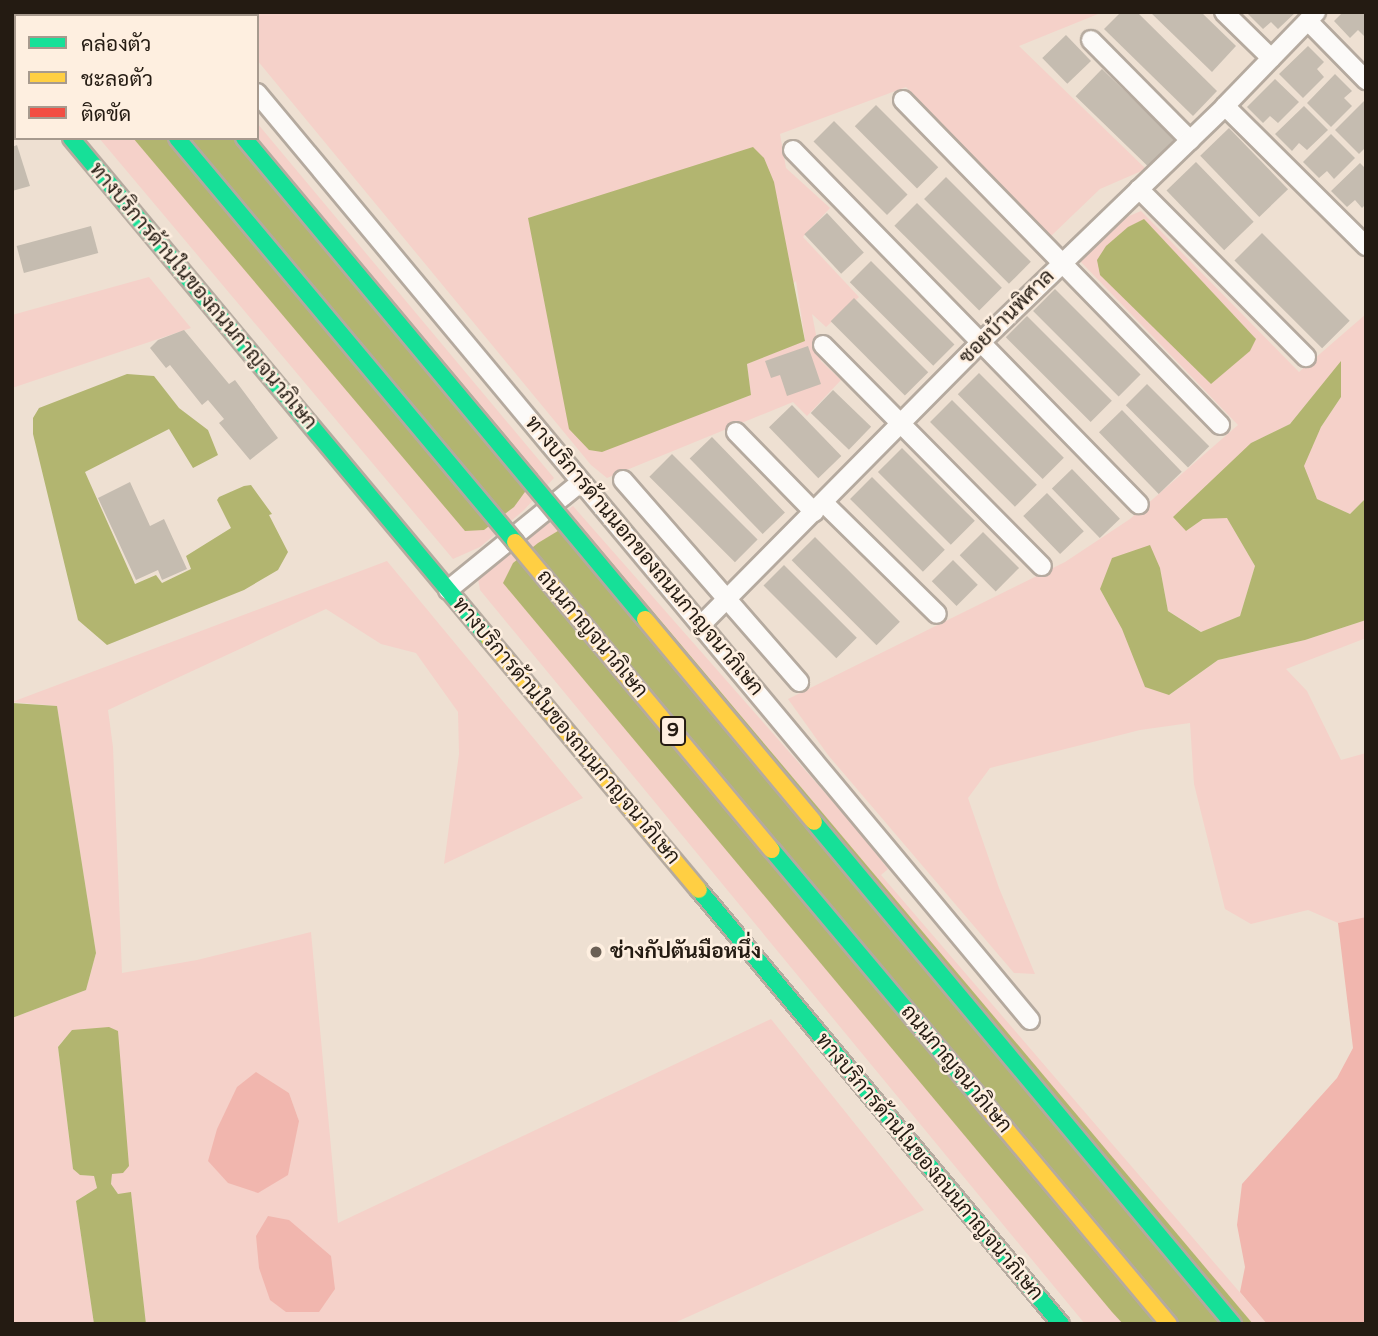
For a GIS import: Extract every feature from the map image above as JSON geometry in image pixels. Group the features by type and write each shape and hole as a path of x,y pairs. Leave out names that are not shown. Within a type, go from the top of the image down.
{"main road":[{"name":"ทางบริการด้านในของถนนกาญจนาภิเษก","path":"73,140 1061,1324"},
{"name":"ถนนกาญจนาภิเษก","path":"179,140 1169,1324"},
{"name":"9","path":"246,140 1233,1324"}],"street":[{"path":"1224,12 1270,58"},
{"path":"1312,17 1366,80"},
{"name":"ซอยบ้านพิศาล","path":"701,625 1061,262 1226,106 1312,17"},
{"path":"1090,40 1190,140"},
{"name":"ทางบริการด้านนอกของถนนกาญจนาภิเษก","path":"259,95 1030,1020"},
{"path":"902,100 1220,425"},
{"path":"1226,106 1366,246"},
{"path":"793,150 1139,504"},
{"path":"1139,189 1306,357"},
{"path":"823,345 1042,566"},
{"path":"736,432 937,614"},
{"path":"623,480 799,682"},
{"path":"448,590 582,482"}],"shaded area":[{"path":"216,12 1103,12 1019,46 1146,169 1100,189 1051,236 906,87 780,134 786,168 830,208 803,237 859,297 826,327 812,314 821,361 841,380 807,416 793,402 607,478 591,465 259,62 259,14","holes":["796,281 805,340 747,364 751,395 602,451 589,450"]},
{"path":"259,125 554,478 523,511 480,547 453,559 101,140 259,140"},
{"path":"135,140 259,140 538,474 514,507 484,530 465,531"},
{"path":"753,147 764,158 774,182 805,341 747,364 751,395 602,452 589,450 569,429 528,218"},
{"path":"1141,211 1299,372 1366,314 1366,498 1350,514 1317,499 1303,466 1321,427 1341,397 1341,362 1290,424 1251,443 1186,531 1203,519 1227,517 1255,566 1240,616 1202,632 1168,611 1160,568 1100,589 1122,629 1169,695 1218,660 1305,640 1366,620 1366,638 1286,669 1307,691 1341,760 1366,753 1366,917 1338,923 1308,910 1251,924 1225,909 1194,784 1190,723 1140,730 990,768 968,798 999,888 1035,974 1014,973 828,755 788,699 1065,562 1130,519 1238,425 1080,261 1122,219"},
{"path":"1144,219 1256,339 1250,351 1211,384 1100,275 1097,260 1106,246 1128,227"},
{"path":"149,277 191,328 12,388 12,315"},
{"path":"1341,361 1341,397 1321,427 1304,466 1317,499 1350,514 1366,498 1366,620 1305,640 1218,660 1169,695 1145,687 1122,629 1100,589 1112,558 1150,545 1160,568 1168,611 1201,632 1240,616 1255,566 1227,518 1203,519 1186,531 1173,517 1251,443 1290,424"},
{"path":"127,374 154,376 179,408 208,430 218,455 193,468 169,429 85,472 135,584 156,575 162,583 191,569 186,556 231,528 217,500 244,486 251,485 272,514 269,515 288,552 278,570 244,590 107,645 78,620 33,434 33,418 39,408"},
{"path":"573,506 856,828 888,869 881,875 1267,1324 1085,1324 480,590 478,579 496,560"},
{"path":"576,520 1253,1324 1123,1324 1112,1312 503,583 513,563 538,543"},
{"path":"387,561 583,798 444,864 459,754 458,712 416,653 381,644 326,609 108,710 113,747 122,973 197,960 311,932 338,1223 771,1019 924,1210 672,1324 146,1324 131,1193 118,1194 111,1185 112,1174 63,1040 58,1047 73,1169 80,1175 94,1176 97,1188 76,1201 94,1324 12,1324 12,1018 86,990 96,953 57,706 12,702","holes":["255,1072 289,1093 299,1121"]},
{"path":"12,703 57,706 96,953 86,990 12,1018"},
{"path":"1366,917 1366,1324 1267,1324 1240,1292 1245,1267 1237,1225 1242,1184 1337,1078 1353,1048 1338,923"},
{"path":"109,1027 118,1031 129,1166 123,1173 112,1174 111,1184 118,1194 131,1192 146,1324 94,1324 76,1201 97,1188 94,1176 80,1175 73,1169 58,1047 72,1030"},
{"path":"256,1072 289,1093 299,1121 288,1175 258,1193 228,1183 208,1161 217,1129 237,1087"},
{"path":"268,1216 289,1220 331,1256 335,1289 319,1312 286,1312 270,1300 259,1268 256,1236"}],"building":[{"path":"1121,12 1137,12 1217,91 1193,116 1104,29"},
{"path":"1150,12 1201,12 1236,46 1212,72"},
{"path":"1246,12 1296,12 1278,29 1271,22 1263,29"},
{"path":"1343,12 1366,12 1366,38 1358,30 1350,38 1334,21"},
{"path":"1066,35 1091,61 1067,84 1042,58"},
{"path":"1308,46 1324,62 1317,69 1324,77 1303,98 1279,74"},
{"path":"1102,69 1176,141 1150,168 1076,96"},
{"path":"1335,74 1352,91 1344,98 1352,106 1331,127 1307,103"},
{"path":"1275,79 1299,102 1278,123 1270,116 1263,123 1247,107"},
{"path":"1364,101 1366,147 1359,154 1335,130"},
{"path":"876,105 938,167 917,188 855,126"},
{"path":"1304,106 1328,130 1307,150 1299,143 1292,151 1275,134"},
{"path":"834,121 908,195 887,215 813,142"},
{"path":"1229,128 1288,189 1259,217 1200,156"},
{"path":"1331,134 1355,158 1334,179 1327,171 1319,178 1303,162"},
{"path":"17,145 30,186 12,191 12,147"},
{"path":"1196,162 1254,222 1224,250 1167,190"},
{"path":"1360,163 1366,169 1366,204 1362,208 1355,200 1347,207 1331,191"},
{"path":"946,177 1031,262 1009,284 924,199"},
{"path":"917,203 1002,288 979,310 894,226"},
{"path":"827,213 864,252 841,274 804,234"},
{"path":"91,226 98,253 24,273 17,246"},
{"path":"1262,233 1350,321 1322,348 1234,261"},
{"path":"871,261 954,344 933,366 850,282"},
{"path":"1055,289 1141,375 1119,396 1033,311"},
{"path":"854,298 928,372 905,396 831,321"},
{"path":"1027,316 1112,401 1091,422 1006,337"},
{"path":"184,330 229,384 235,380 278,438 250,460 219,423 224,419 208,400 202,405 170,365 166,368 150,348 158,340"},
{"path":"808,346 821,384 787,396 780,375 771,378 765,361"},
{"path":"979,373 1064,458 1043,479 958,394"},
{"path":"1147,384 1209,446 1188,467 1126,405"},
{"path":"833,390 871,427 849,450 811,413"},
{"path":"952,400 1037,485 1015,507 930,422"},
{"path":"792,405 841,456 818,478 769,427"},
{"path":"1122,410 1182,472 1159,494 1099,432"},
{"path":"712,437 785,513 763,534 690,459"},
{"path":"902,448 975,521 951,545 878,472"},
{"path":"672,454 758,540 735,562 649,477"},
{"path":"1072,469 1120,519 1100,538 1052,488"},
{"path":"872,477 945,550 923,572 850,499"},
{"path":"130,482 150,526 164,519 187,569 162,580 158,570 136,580 98,498"},
{"path":"1047,493 1084,531 1060,554 1023,516"},
{"path":"983,532 1019,568 996,591 960,555"},
{"path":"815,537 900,622 877,645 792,560"},
{"path":"953,560 978,585 957,606 932,581"},
{"path":"784,565 857,638 836,658 763,586"}],"traffic: fast":[{"path":"73,140 489,639"},
{"path":"179,140 515,542"},
{"path":"246,140 645,619"},
{"path":"814,822 1233,1324"},
{"path":"772,850 979,1097"},
{"path":"699,890 1061,1324"}],"traffic: slow":[{"path":"515,542 772,850"},
{"path":"645,619 814,822"},
{"path":"489,639 699,890"},
{"path":"979,1097 1169,1324"}],"place":[{"name":"ช่างกัปตันมือหนึ่ง","path":"596,952"}]}
